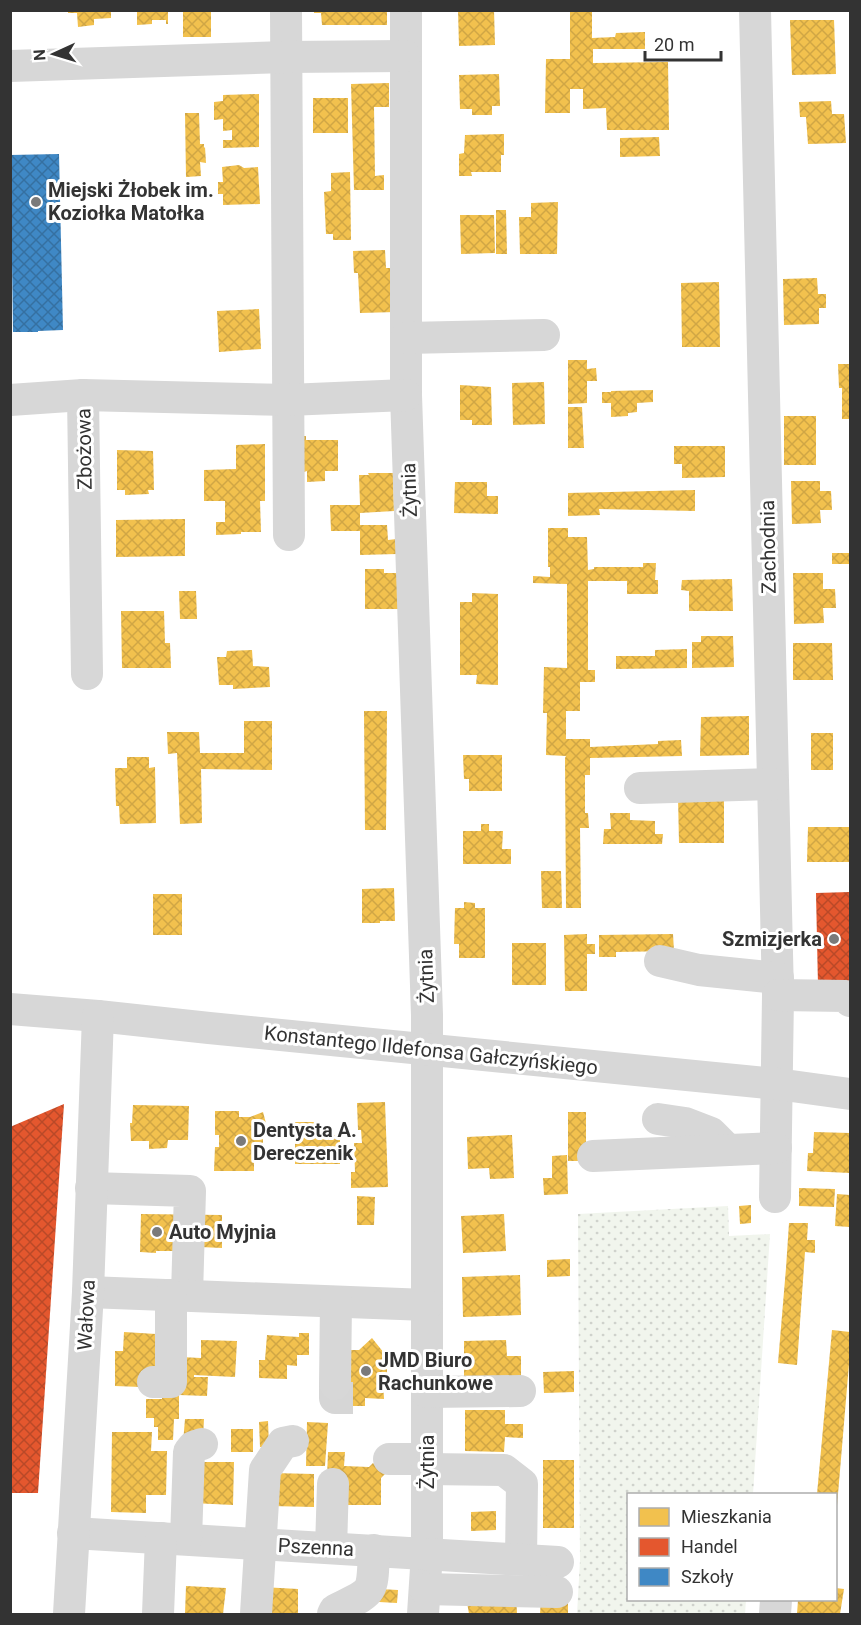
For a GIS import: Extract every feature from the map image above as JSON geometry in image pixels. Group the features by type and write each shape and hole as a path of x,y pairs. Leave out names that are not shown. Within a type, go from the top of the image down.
{"street":[{"path":"286,10 289,535"},
{"name":"Żytnia","path":"406,10 406,395 427,1003 427,1553 424,1602"},
{"name":"Zachodnia","path":"755,10 778,986 775,1197"},
{"path":"10,66 286,57 405,56"},
{"path":"406,338 544,335"},
{"path":"10,399 83,394"},
{"name":"Zbożowa","path":"87,674 83,394 288,400 406,395"},
{"path":"640,788 773,784"},
{"path":"660,961 778,986 796,994 846,996 850,1001"},
{"name":"Konstantego Ildefonsa Gałczyńskiego","path":"10,1009 777,1084 850,1094"},
{"name":"Wałowa","path":"69,1614 88,1292 98,1016"},
{"path":"658,1119 684,1123 711,1133 728,1150"},
{"path":"593,1156 776,1148"},
{"path":"91,1188 190,1191 171,1382 153,1382"},
{"path":"88,1292 427,1305"},
{"path":"344,1302 352,1345"},
{"path":"335,1384 344,1302"},
{"path":"427,1392 520,1391"},
{"path":"256,1614 265,1470 283,1443 293,1441"},
{"path":"158,1614 176,1539 189,1452 193,1447 202,1444"},
{"path":"389,1458 427,1464 504,1470 522,1484 521,1559"},
{"path":"331,1548 333,1484"},
{"name":"Pszenna","path":"74,1533 558,1562"},
{"path":"176,1539 177,1614"},
{"path":"333,1614 335,1610 367,1594 373,1585 374,1550"},
{"path":"424,1602 556,1592"}],"shaded area":[{"path":"728,1206 729,1236 770,1234 753,1493 627,1493 627,1601 746,1601 745,1614 577,1614 580,1561 578,1214"}],"building: Mieszkania":[{"path":"68,10 111,10 111,18 94,19 94,25 78,27 77,13 68,13"},
{"path":"137,10 168,10 168,24 166,20 152,20 152,24 137,25"},
{"path":"183,10 211,10 211,37 183,37"},
{"path":"314,10 387,10 387,25 322,25 321,13 314,13"},
{"path":"458,10 494,10 495,45 459,46"},
{"path":"570,10 592,10 592,38 615,37 616,33 645,32 645,49 593,49 593,63 668,62 669,130 607,130 606,108 583,109 583,89 570,89 570,113 545,113 546,59 570,59"},
{"path":"790,20 834,20 836,74 792,75"},
{"path":"499,74 500,106 492,106 492,115 472,115 472,109 460,109 459,75"},
{"path":"389,83 389,107 374,107 375,176 384,175 384,190 354,190 351,84"},
{"path":"259,94 259,147 223,148 223,140 232,140 232,130 223,131 223,119 214,120 214,102 223,101 223,95"},
{"path":"313,98 348,98 348,133 313,133"},
{"path":"831,101 832,114 844,114 846,143 808,144 806,117 800,117 799,102"},
{"path":"185,113 199,113 200,144 204,144 205,147 206,163 200,162 201,176 186,177"},
{"path":"504,134 501,172 471,172 472,176 459,176 459,154 464,153 465,135"},
{"path":"659,137 660,156 620,157 620,138"},
{"path":"239,165 244,168 258,167 260,204 223,205 223,194 218,194 218,182 223,182 222,167"},
{"path":"350,172 351,240 333,240 333,234 326,234 324,192 331,191 331,173"},
{"path":"558,202 557,254 520,254 519,217 531,217 531,203"},
{"path":"496,210 506,210 507,254 496,254"},
{"path":"460,215 494,215 495,253 461,254"},
{"path":"385,250 386,268 394,268 396,312 360,313 358,273 354,273 353,251"},
{"path":"817,278 818,294 826,294 826,308 819,308 819,324 784,325 783,279"},
{"path":"719,282 720,347 682,347 681,283"},
{"path":"259,309 261,349 219,352 217,311"},
{"path":"568,360 587,360 587,369 596,368 597,381 587,381 587,403 568,404"},
{"path":"838,364 850,364 850,419 842,419 842,388 839,388"},
{"path":"544,382 545,424 513,425 512,383"},
{"path":"460,385 491,387 492,425 472,425 472,420 460,420"},
{"path":"653,390 653,402 637,403 637,412 628,413 628,416 611,417 611,403 602,403 602,392"},
{"path":"568,407 582,407 584,448 568,448"},
{"path":"784,416 816,416 816,465 784,465"},
{"path":"303,436 306,436 306,440 338,440 338,471 325,471 325,481 307,482 307,471 304,472"},
{"path":"265,444 265,501 260,501 261,532 216,535 216,522 225,522 225,501 204,501 204,470 236,469 236,445"},
{"path":"674,446 725,446 725,477 682,478 682,464 674,464"},
{"path":"117,450 153,451 154,490 148,490 149,494 125,495 125,490 117,490"},
{"path":"368,473 393,473 394,511 360,513 360,525 387,525 388,540 397,539 397,554 360,555 360,531 331,531 330,505 360,505 359,475 369,475"},
{"path":"791,481 820,481 820,491 831,491 832,510 820,510 821,523 792,524"},
{"path":"455,482 487,482 487,496 498,496 498,514 454,513"},
{"path":"695,490 695,511 599,509 600,515 568,516 568,493"},
{"path":"185,519 185,556 116,557 116,520"},
{"path":"548,528 568,528 568,537 587,537 588,570 594,567 643,567 643,563 656,563 655,580 658,580 658,594 627,594 627,581 588,581 588,670 595,670 595,682 580,682 580,711 566,711 566,739 590,739 590,747 658,744 658,741 681,740 682,756 590,758 590,775 585,775 585,813 588,813 589,828 580,828 581,908 566,908 566,756 546,755 547,713 543,713 544,667 567,668 567,584 533,583 533,576 550,577"},
{"path":"832,553 850,553 850,564 832,564"},
{"path":"365,569 384,569 384,573 398,573 399,609 365,609"},
{"path":"793,573 823,573 823,589 835,589 836,608 823,608 824,623 794,624"},
{"path":"732,579 733,611 689,611 689,591 681,590 682,580"},
{"path":"179,591 196,591 197,619 180,619"},
{"path":"472,593 498,594 498,685 476,684 477,675 460,675 460,602 472,602"},
{"path":"121,611 164,611 165,643 170,643 171,668 122,668"},
{"path":"701,636 733,636 734,667 692,668 692,642 701,642"},
{"path":"793,643 832,643 833,680 793,680"},
{"path":"687,649 687,668 616,669 616,656 655,656 655,650"},
{"path":"252,650 253,666 269,667 270,687 233,689 233,685 219,685 217,657 226,657 227,651"},
{"path":"364,711 387,711 386,830 365,830"},
{"path":"749,716 749,755 700,756 701,717"},
{"path":"244,721 272,721 272,770 201,769 202,823 180,824 177,753 168,754 167,732 199,732 200,753 244,753"},
{"path":"811,733 833,733 833,770 811,770"},
{"path":"463,755 502,755 502,791 469,791 469,779 464,779"},
{"path":"127,757 149,757 149,768 155,767 156,823 120,824 119,806 116,806 115,768 127,768"},
{"path":"678,797 724,797 724,843 679,843"},
{"path":"610,813 630,813 630,820 655,821 655,834 663,834 662,844 603,844 604,829 611,829"},
{"path":"481,824 489,824 489,831 503,831 502,849 511,849 511,864 463,864 463,831 481,831"},
{"path":"808,827 850,827 850,862 807,862"},
{"path":"541,871 561,871 562,908 542,908"},
{"path":"394,888 395,921 362,923 362,889"},
{"path":"153,894 182,894 182,935 153,935"},
{"path":"464,902 475,903 475,908 485,908 485,958 459,958 459,944 454,944 455,908 464,908"},
{"path":"587,934 587,944 595,944 595,954 587,954 587,991 565,991 564,935"},
{"path":"673,934 674,951 616,952 616,957 599,957 599,935"},
{"path":"512,943 546,943 546,985 512,985"},
{"path":"385,1102 388,1187 351,1188 351,1172 355,1172 354,1143 362,1143 361,1130 358,1130 357,1103"},
{"path":"133,1105 189,1106 188,1140 168,1140 167,1148 149,1149 149,1141 131,1141 130,1123 132,1123"},
{"name":"Dentysta A. Dereczenik","path":"215,1111 239,1111 239,1117 250,1117 263,1112 267,1127 263,1128 263,1153 254,1153 254,1171 214,1171 215,1147 219,1147 219,1135 215,1135"},
{"path":"568,1112 586,1112 586,1161 568,1161"},
{"path":"295,1122 320,1122 320,1135 340,1135 340,1164 295,1164"},
{"path":"814,1132 850,1133 850,1173 807,1171 808,1153 813,1153"},
{"path":"512,1135 514,1178 490,1179 489,1168 468,1169 467,1137"},
{"path":"567,1155 568,1194 544,1195 543,1178 552,1178 552,1156"},
{"path":"799,1188 835,1189 834,1207 799,1206"},
{"path":"837,1194 850,1195 850,1227 835,1226"},
{"path":"357,1196 375,1197 374,1225 357,1225"},
{"path":"751,1205 751,1223 740,1224 739,1206"},
{"path":"141,1214 222,1215 222,1248 200,1247 156,1251 156,1253 140,1252"},
{"path":"504,1214 506,1251 463,1253 461,1216"},
{"path":"789,1223 808,1223 807,1240 815,1240 815,1253 805,1252 797,1365 778,1363"},
{"path":"570,1259 570,1276 547,1277 547,1260"},
{"path":"520,1275 521,1315 463,1317 462,1277"},
{"path":"832,1330 850,1332 837,1506 837,1493 817,1493"},
{"path":"124,1332 156,1334 155,1372 141,1371 141,1387 115,1386 115,1351 123,1351"},
{"path":"299,1333 309,1333 309,1355 297,1355 297,1366 287,1365 287,1379 259,1378 259,1360 265,1360 267,1335 299,1337"},
{"name":"JMD Biuro Rachunkowe","path":"372,1338 384,1353 384,1364 387,1367 387,1375 383,1379 384,1399 365,1398 365,1406 345,1406 345,1350 359,1350"},
{"path":"201,1340 237,1341 235,1377 194,1375 194,1377 208,1377 207,1396 179,1395 179,1419 174,1419 173,1440 158,1440 158,1427 154,1427 154,1418 146,1418 146,1399 162,1399 162,1392 180,1357 201,1358"},
{"path":"506,1340 507,1356 521,1356 521,1380 464,1385 464,1341"},
{"path":"574,1371 574,1392 544,1393 543,1372"},
{"path":"465,1410 505,1410 505,1424 523,1424 523,1438 505,1437 504,1452 465,1451"},
{"path":"185,1419 204,1419 203,1438 183,1443"},
{"path":"268,1421 269,1447 260,1447 259,1422"},
{"path":"307,1422 328,1423 325,1466 306,1466"},
{"path":"231,1429 253,1429 253,1452 231,1452"},
{"path":"112,1432 152,1432 151,1451 167,1451 166,1495 146,1495 146,1513 111,1512"},
{"path":"328,1452 345,1452 344,1466 369,1467 373,1463 385,1474 381,1478 381,1505 347,1505 327,1477"},
{"path":"543,1460 574,1460 574,1528 543,1528"},
{"path":"192,1462 234,1462 233,1505 192,1503"},
{"path":"272,1473 314,1474 314,1507 271,1506"},
{"path":"496,1511 496,1530 471,1531 471,1512"},
{"path":"186,1586 226,1588 223,1614 185,1614"},
{"path":"262,1587 298,1589 298,1614 262,1614"},
{"path":"837,1588 844,1589 840,1614 797,1614 798,1601 837,1601"},
{"path":"379,1589 398,1590 397,1603 379,1602"},
{"path":"516,1594 517,1614 469,1614 466,1596"},
{"path":"541,1598 568,1598 568,1614 540,1614"}],"building: Handel":[{"name":"Szmizjerka","path":"850,892 850,986 818,986 816,893"},
{"path":"64,1104 38,1493 10,1493 10,1127"}],"building: Szkoły":[{"name":"Miejski Żłobek im. Koziołka Matołka","path":"59,154 63,330 13,332 12,264 10,264 10,247 12,247 10,155"}],"tunnel":[{"path":"335,1384 335,1398 357,1398"}],"place":[{"name":"Miejski Żłobek im. Koziołka Matołka","path":"36,202"},
{"name":"Szmizjerka","path":"834,939"},
{"name":"Dentysta A. Dereczenik","path":"241,1141"},
{"name":"Auto Myjnia","path":"157,1232"},
{"name":"JMD Biuro Rachunkowe","path":"366,1371"}]}
